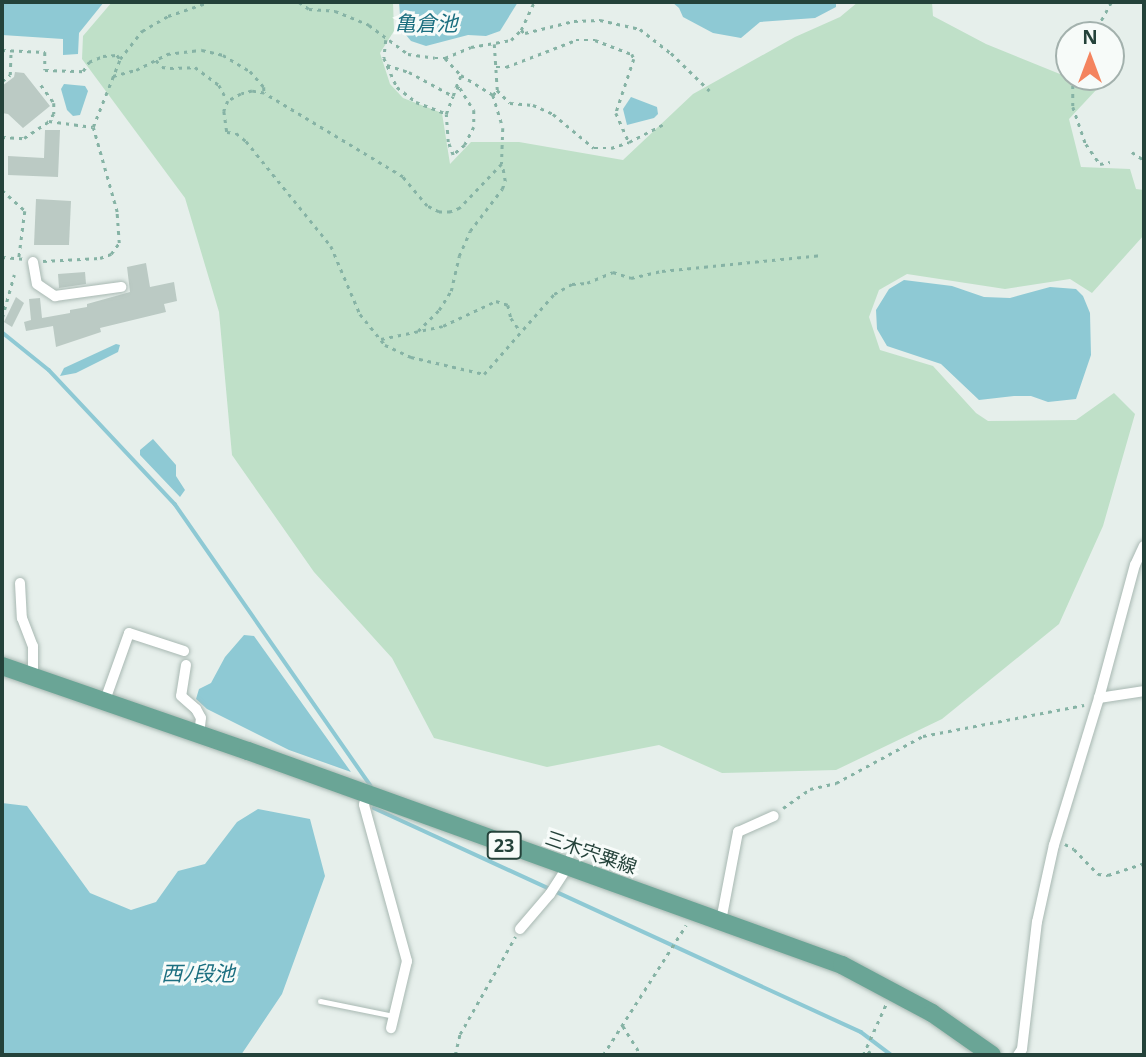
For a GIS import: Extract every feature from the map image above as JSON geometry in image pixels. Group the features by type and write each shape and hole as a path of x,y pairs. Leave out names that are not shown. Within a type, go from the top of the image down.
{"main road":[{"name":"三木宍粟線","path":"2,666 842,965 892,990 992,1055"}],"street":[{"path":"33,262 37,284 55,296 121,287"},
{"path":"1018,1055 1022,1049 1037,922 1055,842 1144,546"},
{"path":"20,583 22,618 33,646 33,678"},
{"path":"104,703 129,633 184,651"},
{"path":"186,664 180,686 181,696 196,709 201,718 199,735"},
{"path":"1098,702 1144,691"},
{"path":"366,795 364,805 407,961 391,1028"},
{"path":"721,921 738,832 774,816"},
{"path":"520,929 550,894 568,866"}],"lane":[{"path":"320,1001 394,1016"}],"path":[{"path":"2,257 33,262 100,258 111,254 119,243 117,212 93,127 120,59 142,31 168,16 209,2"},
{"path":"299,2 309,9 335,11 369,25 408,54 445,58 471,47 511,40 521,30 534,2"},
{"path":"1101,21 1111,2"},
{"path":"521,30 525,33 574,21 600,20 640,29 671,53 710,91"},
{"path":"386,40 387,65 392,81 403,94 446,114"},
{"path":"496,67 506,67 576,40 595,40 632,54 634,59 616,113 629,142"},
{"path":"493,95 497,90 494,44"},
{"path":"2,50 44,52 45,70 83,71 89,62 103,56 117,55 120,59"},
{"path":"113,76 187,50 223,55 250,71 264,87 264,93"},
{"path":"2,81 10,75 12,51"},
{"path":"418,331 439,310 451,291 459,256 470,231 502,189 505,181 502,164 503,128 493,95 461,75 445,58"},
{"path":"156,60 162,66 195,67 219,85 228,101"},
{"path":"387,65 409,72 453,96"},
{"path":"456,87 460,88 474,110 474,127 465,145 456,155 451,152 448,142 446,114 456,87 461,75"},
{"path":"2,138 24,138 49,121 54,114 54,103 41,85"},
{"path":"497,90 510,103 533,105 553,114 594,148 611,148 629,142 666,123"},
{"path":"502,164 460,208 439,212 427,206 403,177 264,93 252,91 228,101 224,111 227,132 236,132 246,141 331,246 360,314 381,339 411,357 484,374 554,294 601,275 613,272 638,277 675,270 822,255"},
{"path":"1073,91 1073,107 1086,144 1100,164 1110,162"},
{"path":"49,121 93,127"},
{"path":"1132,152 1144,160"},
{"path":"2,190 24,211 19,258"},
{"path":"2,318 15,275"},
{"path":"381,339 443,326 496,301 508,305 511,318 520,331"},
{"path":"774,816 810,789 836,783 923,736 1098,702"},
{"path":"1055,842 1074,849 1098,874 1108,875 1144,863"},
{"path":"603,1055 690,920 692,910"},
{"path":"455,1055 460,1034 520,929"},
{"path":"863,1055 868,1051 872,1034 892,990"},
{"path":"623,1026 641,1055"},
{"path":"868,1051 874,1055"}],"green space":[{"path":"112,2 393,2 394,31 380,53 390,84 403,98 442,113 450,164 471,142 519,142 623,160 693,94 795,37 840,17 858,2 932,2 933,16 986,44 1055,72 1055,91 1095,91 1069,119 1081,167 1130,169 1136,189 1144,190 1144,235 1092,293 1070,279 1005,289 907,274 879,290 869,317 880,350 933,366 976,413 988,421 1076,420 1114,393 1135,414 1103,526 1059,624 942,719 836,770 722,773 659,745 547,767 434,738 392,658 314,572 232,455 219,312 185,198 82,59 83,36"}],"water":[{"path":"2,2 104,2 79,33 78,54 63,55 63,39 2,35"},
{"name":"亀倉池","path":"399,2 518,2 500,31 486,36 468,35 426,46 411,41 401,29"},
{"path":"672,2 836,2 836,7 815,18 760,22 741,38 713,33 683,17"},
{"path":"64,84 85,86 88,91 80,115 73,116 67,110 61,89"},
{"path":"631,97 657,107 658,114 654,118 627,125 623,109"},
{"path":"904,280 952,286 984,297 1010,298 1050,287 1076,289 1083,296 1090,313 1091,355 1076,399 1048,402 1031,396 1014,396 979,400 941,364 887,346 877,329 876,310 889,289"},
{"path":"116,344 120,345 118,352 76,373 60,376 64,368"},
{"path":"153,439 176,465 176,476 185,490 180,497 140,455 140,450"},
{"path":"244,635 254,636 351,772 289,750 207,709 196,699 199,689 211,683 225,657"},
{"name":"西ﾉ段池","path":"2,803 27,806 90,893 131,910 156,902 178,871 205,864 237,822 258,809 310,819 325,876 282,994 241,1055 2,1055"}],"building":[{"path":"15,72 24,73 50,106 23,128 8,114 2,113 2,86 14,77"},
{"path":"45,130 60,130 58,177 8,175 8,156 44,158"},
{"path":"36,199 71,201 69,245 34,245"},
{"path":"146,263 150,287 174,282 177,301 164,304 166,312 100,328 101,332 56,347 53,326 26,331 24,322 31,320 29,299 40,298 42,318 70,313 70,310 87,307 87,304 130,292 127,267"},
{"path":"85,272 86,284 59,288 58,274"},
{"path":"16,297 24,303 12,327 4,322"}],"waterway":[{"path":"2,332 49,370 175,504 371,786"},
{"path":"374,808 861,1032 891,1055"}]}
